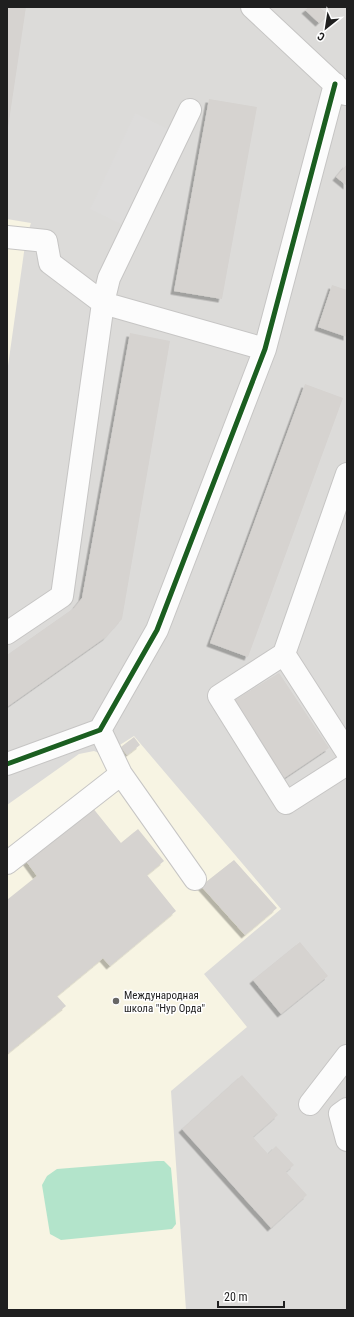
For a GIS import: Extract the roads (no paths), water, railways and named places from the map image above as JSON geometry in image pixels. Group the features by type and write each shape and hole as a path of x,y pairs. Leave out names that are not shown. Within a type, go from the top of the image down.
{"street":[{"path":"7,764 100,730 157,630 265,349 341,90 252,7"},
{"path":"7,633 62,596 103,303 109,278 190,110"},
{"path":"7,237 46,241 50,263 103,303 265,349"},
{"path":"347,474 284,654 219,696 286,803 347,764"},
{"path":"284,654 347,752"},
{"path":"100,730 121,774 196,879"},
{"path":"7,862 121,774"},
{"path":"310,1104 347,1056"},
{"path":"347,1109 340,1114 347,1140"}],"place":[{"name":"Международная школа \"Нур Орда\"","path":"116,1001"}]}
